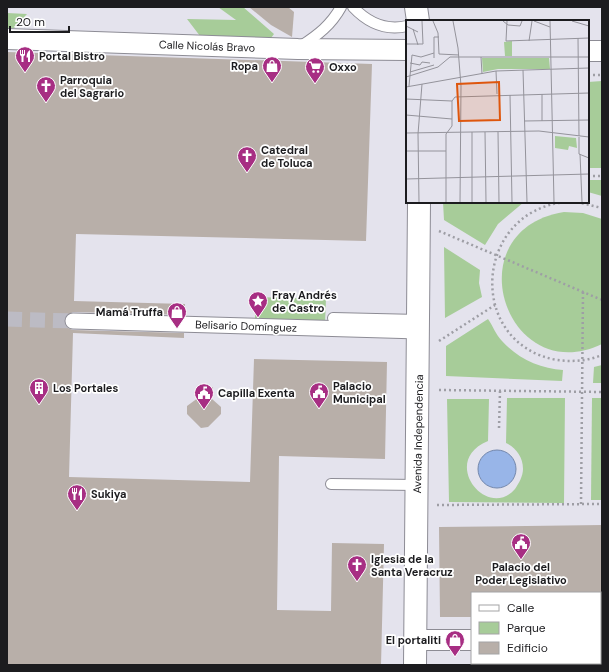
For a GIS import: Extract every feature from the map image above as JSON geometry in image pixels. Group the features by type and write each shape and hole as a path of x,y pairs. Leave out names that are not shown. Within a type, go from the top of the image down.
{"main road":[{"path":"416,7 418,20"},
{"name":"Avenida Independencia","path":"415,665 418,485 424,329 419,203"}],"street":[{"name":"Calle Nicolás Bravo","path":"7,39 406,50"},
{"path":"589,51 602,51"},
{"name":"Belisario Domínguez","path":"74,321 424,329"},
{"path":"416,640 471,640"}],"lane":[{"path":"298,48 325,30 341,7"},
{"path":"353,7 365,19 376,25 387,28 406,26"},
{"path":"333,318 424,329"},
{"path":"331,484 418,485"}],"path":[{"path":"589,75 602,75"},
{"path":"589,176 602,176"},
{"path":"561,203 540,208 526,216 514,226 504,238 496,255 492,280 495,305 501,320 510,333 522,344 535,352 558,360 582,361 602,355"},
{"path":"581,203 602,208"},
{"path":"434,229 602,300"},
{"path":"580,504 583,292"},
{"path":"424,329 435,344 495,305"},
{"path":"435,390 602,392"},
{"path":"499,428 500,391"},
{"path":"436,497 436,505 602,504"}],"green space":[{"path":"218,7 243,7 274,34 271,38 200,36 187,19 236,20"},
{"path":"7,13 27,14 14,28 7,28"},
{"path":"602,81 602,168 589,168 589,82"},
{"path":"589,180 602,180 602,196 589,192"},
{"path":"443,203 523,203 498,224 485,245 444,220"},
{"path":"564,212 583,213 602,219 602,344 568,352 540,345 519,327 505,302 502,274 510,247 530,225"},
{"path":"444,247 480,270 479,283 482,297 445,318"},
{"path":"255,297 326,299 325,324 255,321"},
{"path":"488,319 500,339 515,353 538,365 563,370 562,381 446,376 446,346"},
{"path":"602,365 602,383 593,383 594,367"},
{"path":"507,398 565,398 564,503 449,502 447,399 489,399 488,441 474,450 468,461 468,473 473,484 481,493 492,498 504,497 515,489 523,472 522,461 518,453 513,447 506,443"},
{"path":"592,398 602,398 602,500 591,500"}],"water":[{"path":"497,450 507,453 513,459 516,469 513,479 507,485 497,488 487,485 481,479 478,469 481,459 487,453"}],"building":[{"path":"249,7 288,7 294,12 292,37 271,25"},
{"name":"Los Portales","path":"7,52 372,64 366,241 76,234 74,301 185,304 185,315 73,312 66,316 64,321 68,328 73,330 184,333 184,338 73,333 69,477 250,482 254,359 387,362 385,459 279,456 277,610 331,611 332,543 384,544 381,665 7,665"},
{"name":"Capilla Exenta","path":"213,387 212,399 221,407 221,414 208,427 201,428 187,414 187,406"},
{"name":"Palacio del Poder Legislativo","path":"602,525 602,593 471,592 471,617 440,617 439,527"}],"tunnel":[{"path":"7,319 73,321"}],"place":[{"name":"Portal Bistro","path":"25,73"},
{"name":"Ropa","path":"272,83"},
{"name":"Oxxo","path":"315,84"},
{"name":"Parroquia del Sagrario","path":"46,103"},
{"name":"Catedral de Toluca","path":"247,173"},
{"name":"Fray Andrés de Castro","path":"258,318"},
{"name":"Mamá Truffa","path":"177,329"},
{"name":"Los Portales","path":"39,405"},
{"name":"Palacio Municipal","path":"319,409"},
{"name":"Capilla Exenta","path":"204,410"},
{"name":"Sukiya","path":"77,511"},
{"name":"Palacio del Poder Legislativo","path":"521,560"},
{"name":"Iglesia de la Santa Veracruz","path":"357,582"},
{"name":"El portaliti","path":"455,657"}]}
